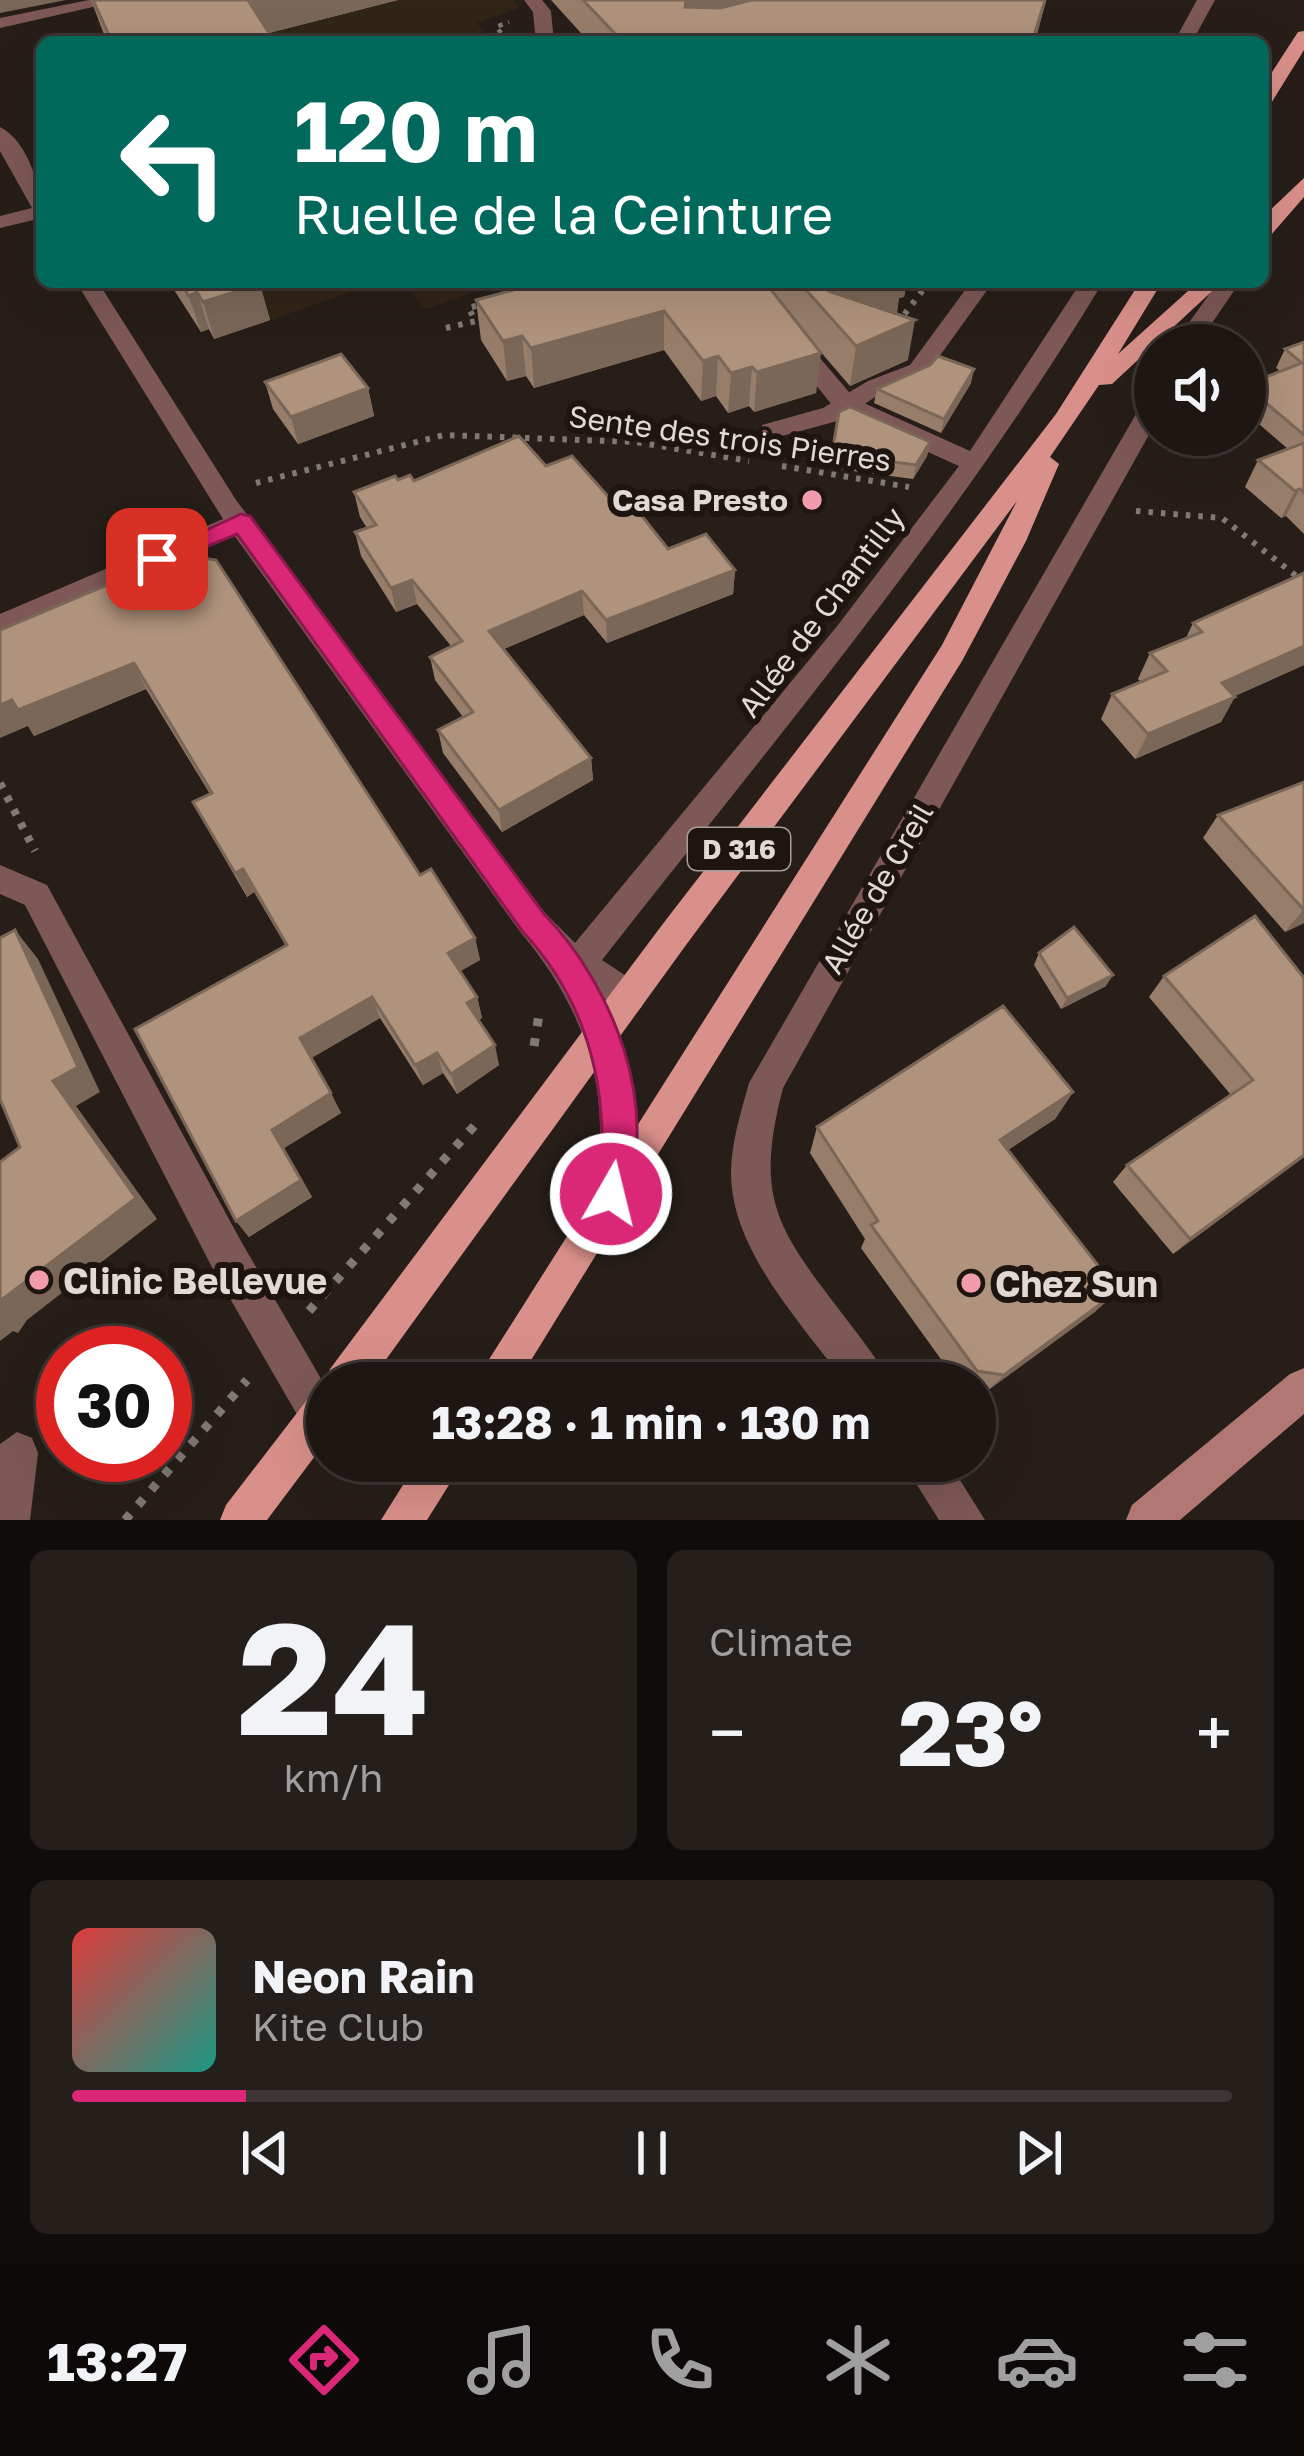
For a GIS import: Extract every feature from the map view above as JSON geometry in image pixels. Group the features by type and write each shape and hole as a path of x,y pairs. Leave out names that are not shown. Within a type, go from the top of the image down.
{"main road":[{"path":"1269,91 1304,36"},
{"path":"1269,223 1304,184"},
{"name":"D 316","path":"360,1362 628,997 1069,414 1147,288"},
{"path":"1069,414 1205,288"},
{"name":"D 316","path":"507,1362 952,653 1013,541 1069,414"},
{"path":"1148,1520 1304,1388"},
{"name":"D 316","path":"241,1520 306,1434"},
{"path":"402,1520 428,1482"}],"street":[{"path":"0,23 115,0"},
{"path":"1186,36 1206,0"},
{"path":"538,1 544,36"},
{"path":"0,133 36,199"},
{"path":"0,222 36,212"},
{"path":"91,288 220,493 564,955 602,1034 621,1113 611,1194"},
{"path":"747,288 846,405 974,464"},
{"path":"771,431 846,405 876,386 918,370 978,288"},
{"name":"Allée de Chantilly","path":"564,955 794,704 974,464 1088,288"},
{"path":"1200,324 1225,288"},
{"name":"Allée de Creil","path":"855,1362 781,1255 751,1192 753,1138 767,1083 1134,438"},
{"path":"0,626 241,522"},
{"path":"0,879 36,895 228,1257 278,1345 306,1376"},
{"path":"564,955 628,997"},
{"path":"9,1520 17,1453"},
{"path":"938,1482 964,1520"}],"path":[{"path":"446,328 476,321 468,308 489,302"},
{"name":"Sente des trois Pierres","path":"220,493 444,435 636,442 952,494"},
{"path":"1094,508 1222,518 1304,582"},
{"path":"529,1056 540,1020 533,987 564,955"},
{"path":"124,1520 485,1115"}],"shaded area":[{"path":"198,0 513,0 519,8 477,23 487,36 104,36 96,21"},
{"path":"241,288 362,288 271,320"},
{"path":"408,288 487,288 425,309"}],"building":[{"path":"93,0 255,0 249,2 271,36 109,36"},
{"path":"583,0 686,0 685,7 720,8 752,0 1045,0 1034,36 617,36"},
{"path":"184,288 247,288 203,302 197,292 189,296"},
{"path":"521,288 770,288 821,353 757,372 752,367 731,373 718,356 703,361 664,311 531,348 522,336 503,341 476,300"},
{"path":"804,288 847,288 831,292 915,320 856,346"},
{"path":"1304,342 1304,435 1266,403 1266,377 1302,363 1285,349"},
{"path":"341,354 368,388 291,417 265,382"},
{"path":"938,356 974,369 944,419 877,389 930,365"},
{"path":"850,407 930,442 916,465 832,454 839,412"},
{"path":"519,436 546,466 572,456 613,502 627,497 668,549 706,534 735,570 606,620 582,591 489,631 591,758 499,810 438,730 473,712 430,657 462,641 412,580 391,588 355,532 376,525 354,492 395,476 398,480 410,475 414,481"},
{"path":"1304,443 1304,493 1295,491 1258,460"},
{"path":"180,554 216,560 420,875 431,869 475,938 448,953 477,997 467,1003 495,1045 451,1074 437,1053 415,1065 372,997 300,1038 331,1093 272,1130 301,1180 236,1221 135,1029 287,945 243,869 235,873 193,802 212,793 134,663 18,710 12,700 0,705 0,630"},
{"path":"1304,573 1304,646 1222,683 1235,697 1148,734 1112,694 1167,671 1150,653 1202,632 1193,623"},
{"path":"1304,782 1304,909 1303,909 1218,815"},
{"path":"1255,916 1304,978 1304,1155 1190,1239 1127,1165 1253,1080 1164,976"},
{"path":"1074,927 1113,975 1067,998 1039,953"},
{"path":"15,930 78,1067 53,1081 136,1198 0,1301 0,1162 20,1147 0,1099 0,938"},
{"path":"1003,1006 1073,1092 1000,1140 1118,1291 1004,1375 996,1374 996,1362 970,1362 871,1225 878,1221 817,1127"}],"place":[{"name":"Casa Presto","path":"812,500"},
{"name":"Clinic Bellevue","path":"39,1280"},
{"name":"Chez Sun","path":"971,1283"}],"route":[{"path":"157,559 241,522 533,923 560,952 602,1034 618,1087 619,1158 611,1194"}]}
